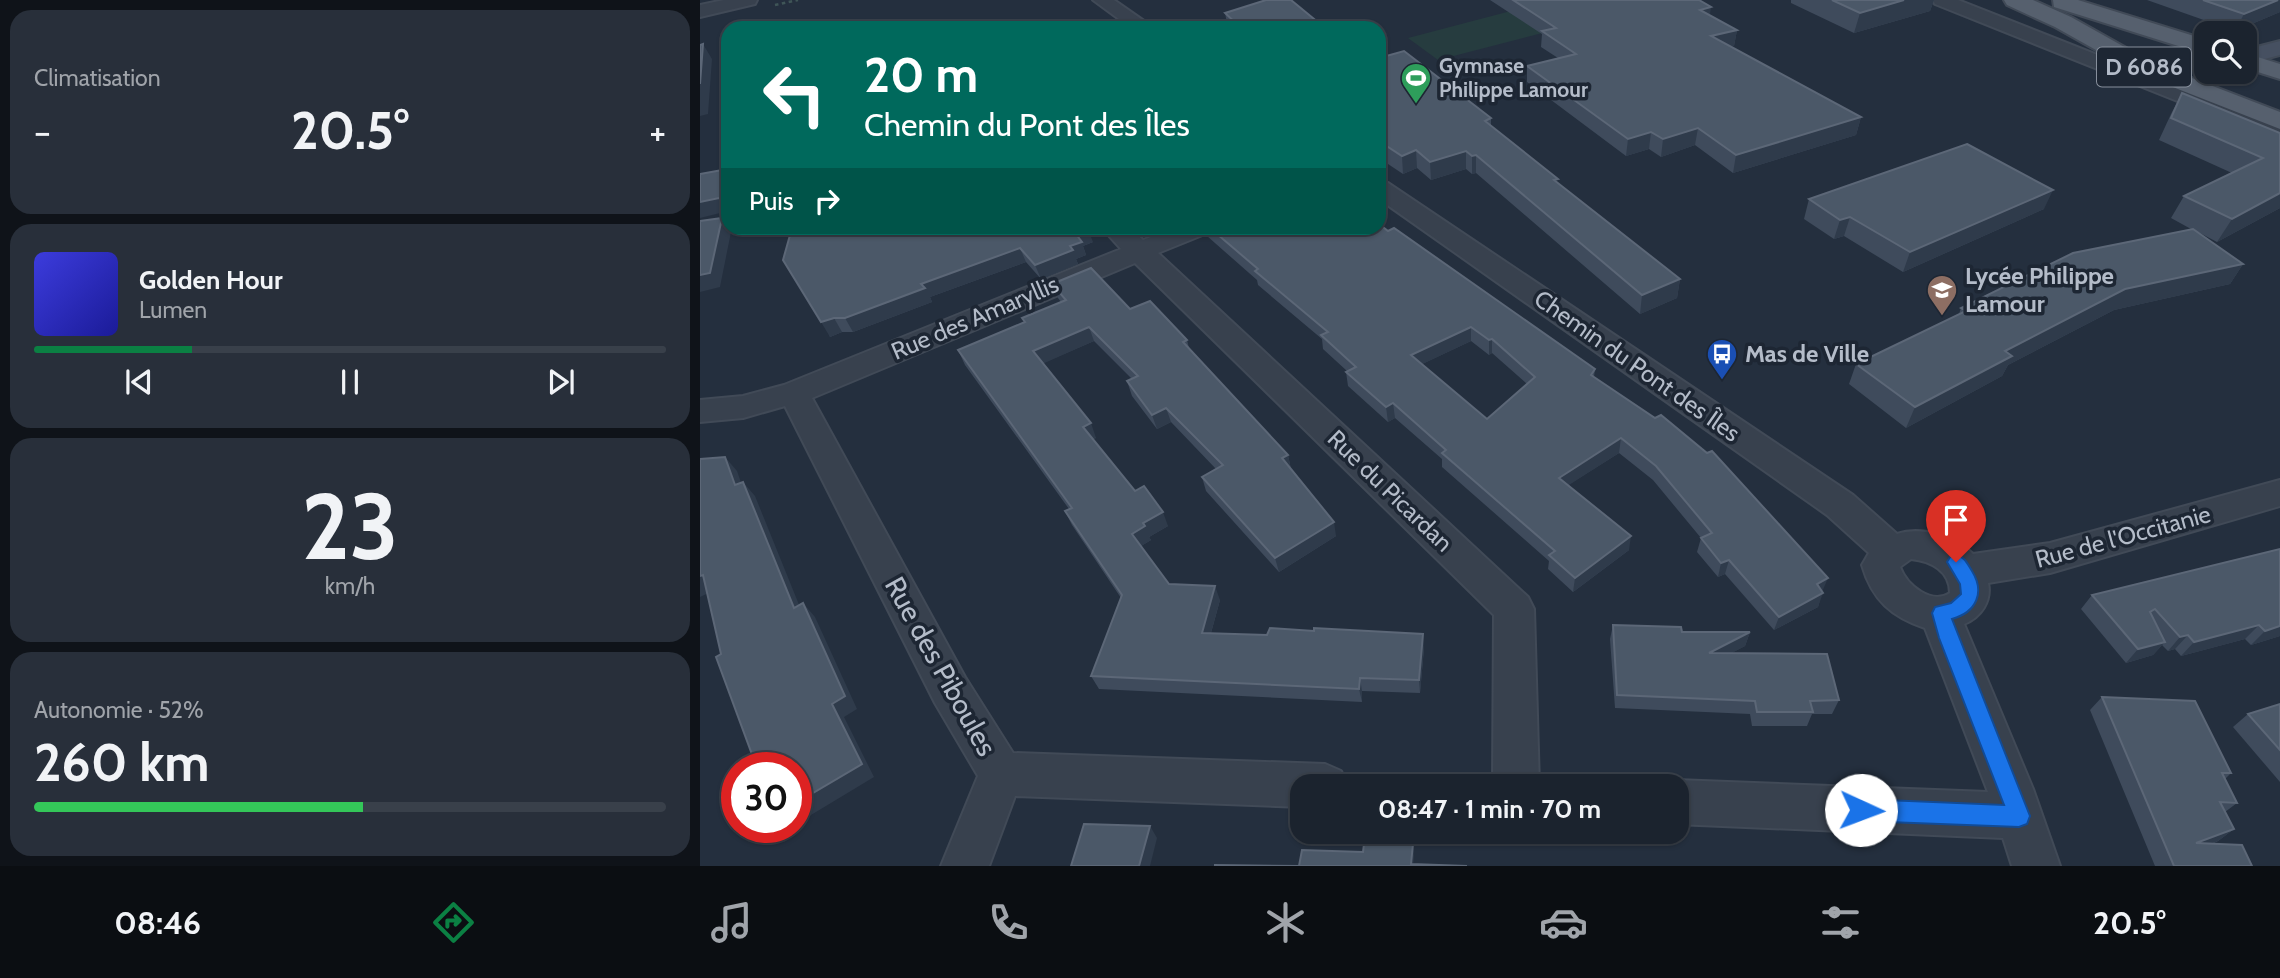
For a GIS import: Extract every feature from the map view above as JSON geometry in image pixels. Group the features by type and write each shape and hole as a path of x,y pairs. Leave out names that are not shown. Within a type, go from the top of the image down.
{"main road":[{"name":"D 6086","path":"2015,0 2063,22 2145,68 2280,121"},
{"name":"D 6086","path":"2057,0 2194,44"},
{"path":"2257,63 2280,71"}],"street":[{"path":"700,11 748,0"},
{"path":"1102,0 1134,21"},
{"path":"1942,0 2280,135"},
{"path":"2257,55 2280,48"},
{"name":"Chemin du Pont des Îles","path":"1386,193 1840,505 1891,551"},
{"name":"Rue des Amaryllis","path":"794,393 1127,239 1152,235"},
{"name":"Rue du Picardan","path":"1127,239 1514,608 1516,774"},
{"path":"700,411 743,407 794,393"},
{"name":"Rue des Piboules","path":"794,393 950,690 1001,774 1290,785"},
{"name":"Rue de l'Occitanie","path":"1964,571 2050,558 2280,493"},
{"path":"1910,544 1934,548 1946,554 1964,571 1970,594 1965,604 1955,611 1941,613 1916,609 1894,594 1886,585 1881,565 1891,551 1910,544"},
{"path":"1941,613 1948,638 2010,789 2036,866"},
{"path":"965,866 1001,774"},
{"path":"1689,803 2019,816"}],"green space":[{"path":"1553,0 1670,0 1438,60 1408,38"}],"building":[{"path":"1266,0 1291,0 1316,21 1234,21 1225,13"},
{"path":"1513,0 1699,0 1711,7 1700,10 1737,30 1711,36 1861,117 1736,155 1698,128 1663,139 1651,132 1628,139 1527,66 1576,54 1542,31 1556,28"},
{"path":"1832,0 1904,0 1860,13"},
{"path":"2203,0 2278,0 2244,14"},
{"path":"703,44 700,84 700,45"},
{"path":"1404,51 1491,118 1485,121 1558,179 1554,180 1680,279 1642,295 1476,155 1472,156 1466,151 1430,162 1416,150 1402,156 1386,146 1386,56"},
{"path":"2182,93 2280,133 2280,193 2232,219 2184,196 2263,158 2171,118"},
{"path":"1967,144 2053,190 1910,252 1850,217 1840,220 1809,199"},
{"path":"721,170 721,199 700,202 700,174"},
{"path":"721,218 710,273 700,275 700,221"},
{"path":"1394,228 1595,369 1591,375 1655,418 1661,415 1707,453 1712,451 1828,578 1817,584 1823,593 1779,617 1729,560 1721,563 1701,538 1712,533 1656,466 1621,438 1559,478 1631,536 1575,578 1549,555 1555,551 1442,453 1446,450 1393,403 1386,407 1346,372 1356,367 1321,335 1328,332 1255,271 1258,269 1218,235 1386,235 1386,229","holes":["1471,327 1489,340 1492,339 1535,377 1487,419 1411,355"]},
{"path":"2193,229 2243,264 2125,289 2005,351 2012,356 1915,407 1856,364 1966,311 1961,308 2073,253"},
{"path":"790,235 1077,235 1082,242 1070,246 1073,250 1035,265 1020,248 921,284 925,288 845,318 821,322 783,260"},
{"path":"1091,268 1130,309 1150,301 1187,340 1183,342 1288,455 1282,458 1334,522 1275,558 1202,477 1223,465 1166,408 1152,415 1127,381 1138,376 1089,327 1033,351 1091,423 1083,427 1135,491 1144,486 1163,512 1143,523 1145,526 1132,534 1169,584 1215,586 1202,633 1267,635 1270,628 1314,631 1314,628 1423,634 1419,680 1360,678 1359,689 1091,676 1122,595 1065,511 1072,508 958,350 1025,322 1022,318 1066,300 1052,284"},
{"path":"725,457 735,485 743,482 794,608 803,603 845,696 832,704 862,764 812,794 812,752 751,752 716,657 721,654 703,575 700,576 700,459"},
{"path":"2280,549 2280,626 2265,631 2259,625 2194,642 2188,635 2180,637 2155,609 2150,612 2165,642 2138,649 2092,595"},
{"path":"1613,625 1681,627 1682,632 1750,632 1709,653 1827,654 1839,700 1810,701 1813,712 1757,712 1755,701 1617,695"},
{"path":"2102,697 2195,701 2231,773 2222,773 2237,803 2220,802 2234,829 2196,843 2242,845 2252,866 2174,866"},
{"path":"2280,704 2280,750 2248,714"},
{"path":"1084,824 1150,826 1139,866 1071,866"},
{"path":"1364,844 1413,844 1411,864 1467,866 1299,866 1302,850 1363,852"},
{"path":"1215,865 1299,866 1215,866"}],"place":[{"name":"Gymnase Philippe Lamour","path":"1416,105"},
{"name":"Lycée Philippe Lamour","path":"1942,317"},
{"name":"Mas de Ville","path":"1722,381"}],"route":[{"path":"1861,810 2019,816 1948,638 1941,613 1955,611 1965,604 1970,594 1964,571 1956,562"}]}
